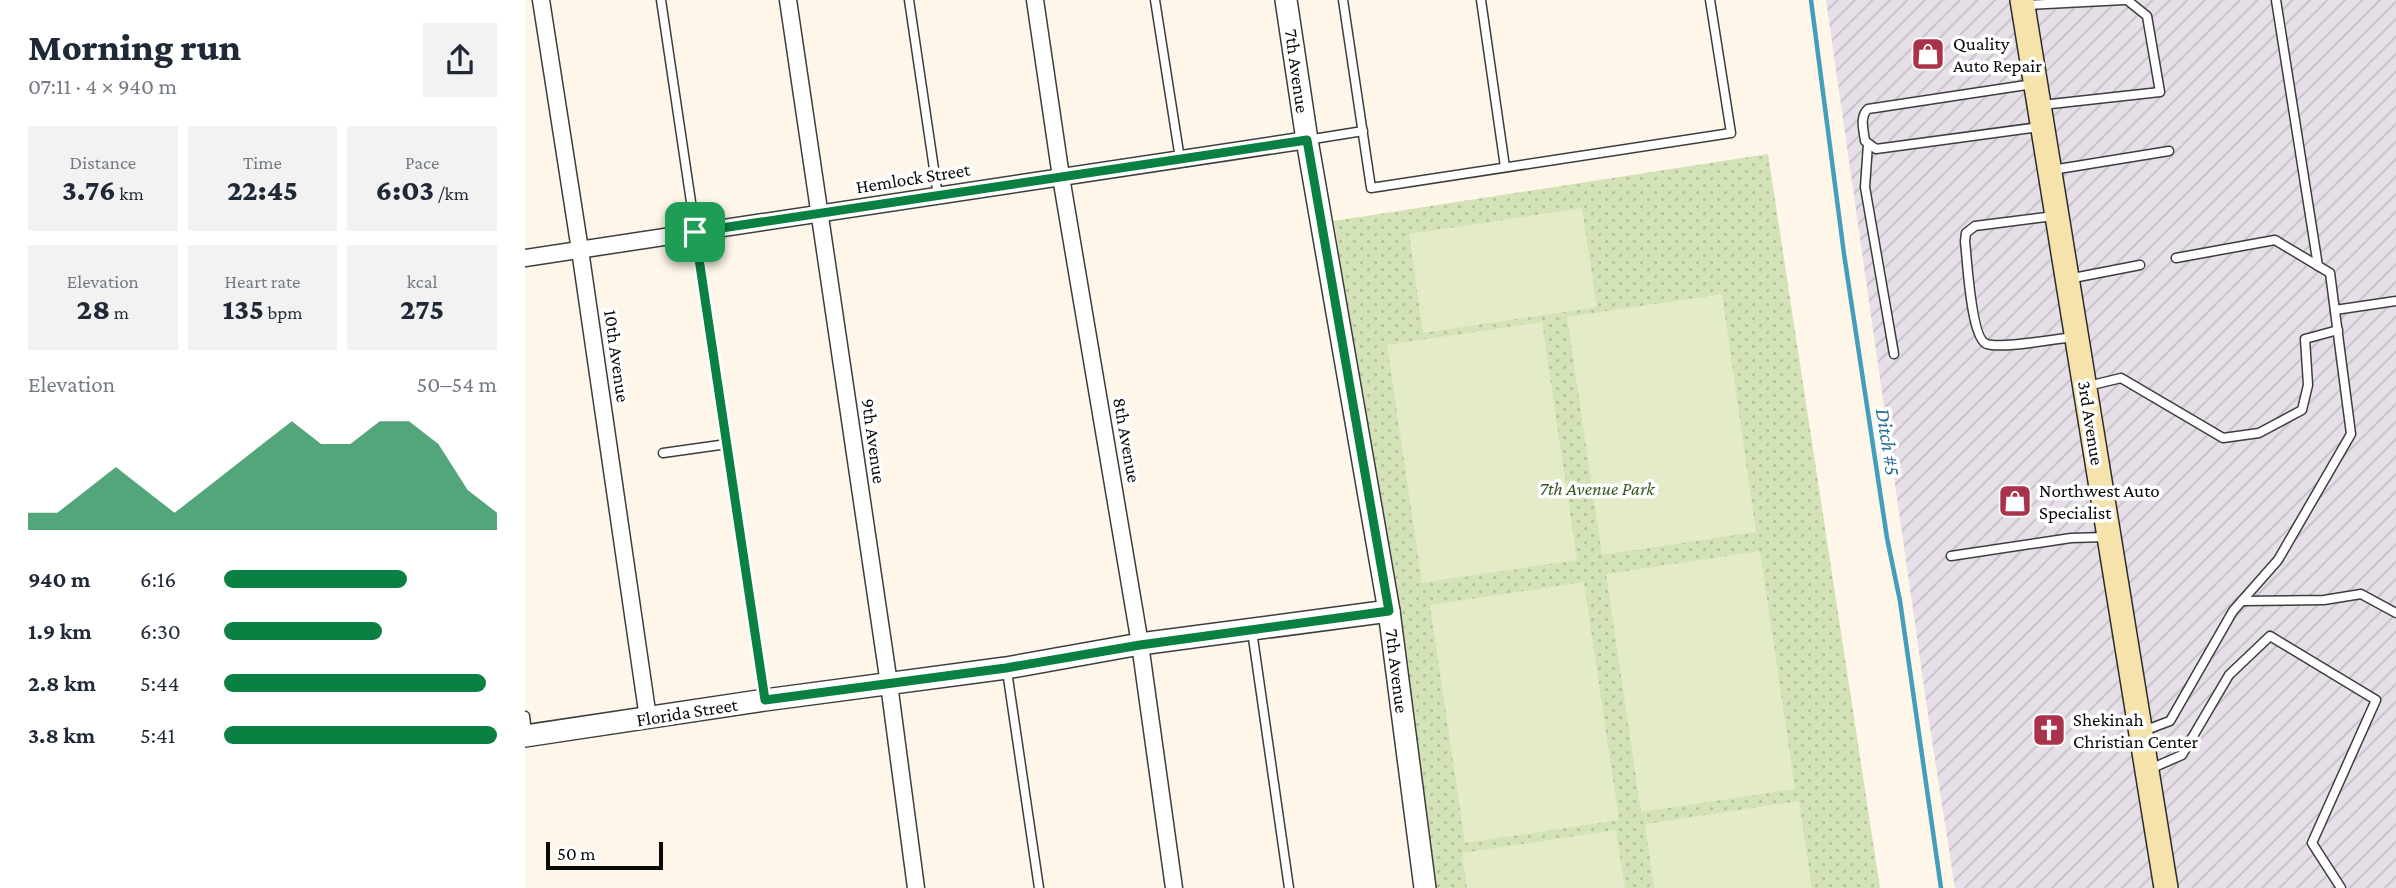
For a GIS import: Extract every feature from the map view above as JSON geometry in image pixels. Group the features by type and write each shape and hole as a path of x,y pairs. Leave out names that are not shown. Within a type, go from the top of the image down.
{"main road":[{"name":"3rd Avenue","path":"2023,2 2166,888"}],"street":[{"name":"10th Avenue","path":"541,0 648,718"},
{"name":"9th Avenue","path":"788,0 889,684 916,888"},
{"name":"8th Avenue","path":"1035,0 1061,177 1140,645 1174,888"},
{"name":"7th Avenue","path":"1286,0 1307,140 1389,611 1425,888"},
{"name":"Hemlock Street","path":"525,258 1307,140"},
{"name":"Florida Street","path":"526,729 648,718 1389,611"}],"lane":[{"path":"661,0 765,700"},
{"path":"909,0 938,196"},
{"path":"1155,0 1179,159"},
{"path":"1343,0 1371,188 1731,133 1710,0"},
{"path":"1481,0 1505,167"},
{"path":"2023,2 2126,0 2147,16 2160,92 2039,105 1868,109 1864,113 1863,121 1865,141 1876,149 2039,105"},
{"path":"2276,0 2318,265"},
{"path":"1307,140 1363,131"},
{"path":"1868,144 1864,187 1894,354"},
{"path":"2049,170 2169,151"},
{"path":"2057,215 1975,226 1970,229 1965,241 1974,323 1980,341 1986,344 2001,345 2076,337"},
{"path":"2141,732 2170,721 2233,611 2278,560 2351,434 2330,273 2275,240 2176,258"},
{"path":"2067,279 2140,265"},
{"path":"2335,310 2396,301"},
{"path":"2085,387 2122,378 2223,438 2259,433 2302,410 2308,385 2305,339 2338,330"},
{"path":"663,453 727,444"},
{"path":"1951,556 2071,538 2109,537"},
{"path":"2242,601 2324,600 2361,594 2396,613"},
{"path":"1251,630 1289,888"},
{"path":"2147,771 2182,755 2228,675 2270,636 2328,670 2376,700 2312,843 2341,888"},
{"path":"1006,668 1039,888"}],"shaded area":[{"path":"1826,0 2396,0 2396,888 1955,888"}],"green space":[{"name":"7th Avenue Park","path":"1768,154 1880,888 1436,888 1334,221"},
{"path":"1582,208 1597,307 1423,333 1409,234"},
{"path":"1722,294 1756,532 1602,555 1567,317"},
{"path":"1542,322 1577,560 1422,583 1387,345"},
{"path":"1760,551 1795,789 1641,812 1606,574"},
{"path":"1584,582 1619,820 1465,843 1430,605"},
{"path":"1799,801 1812,888 1654,888 1645,824"},
{"path":"1616,830 1625,888 1467,888 1462,853"}],"waterway":[{"name":"Ditch #5","path":"1811,0 1844,254 1887,538 1900,601 1941,888"}],"place":[{"name":"Quality Auto Repair","path":"1928,54"},
{"name":"Northwest Auto Specialist","path":"2015,501"},
{"name":"Shekinah Christian Center","path":"2049,730"}],"route":[{"path":"1307,140 1389,611 1140,645 1006,668 765,700 695,232 1307,140"}]}
